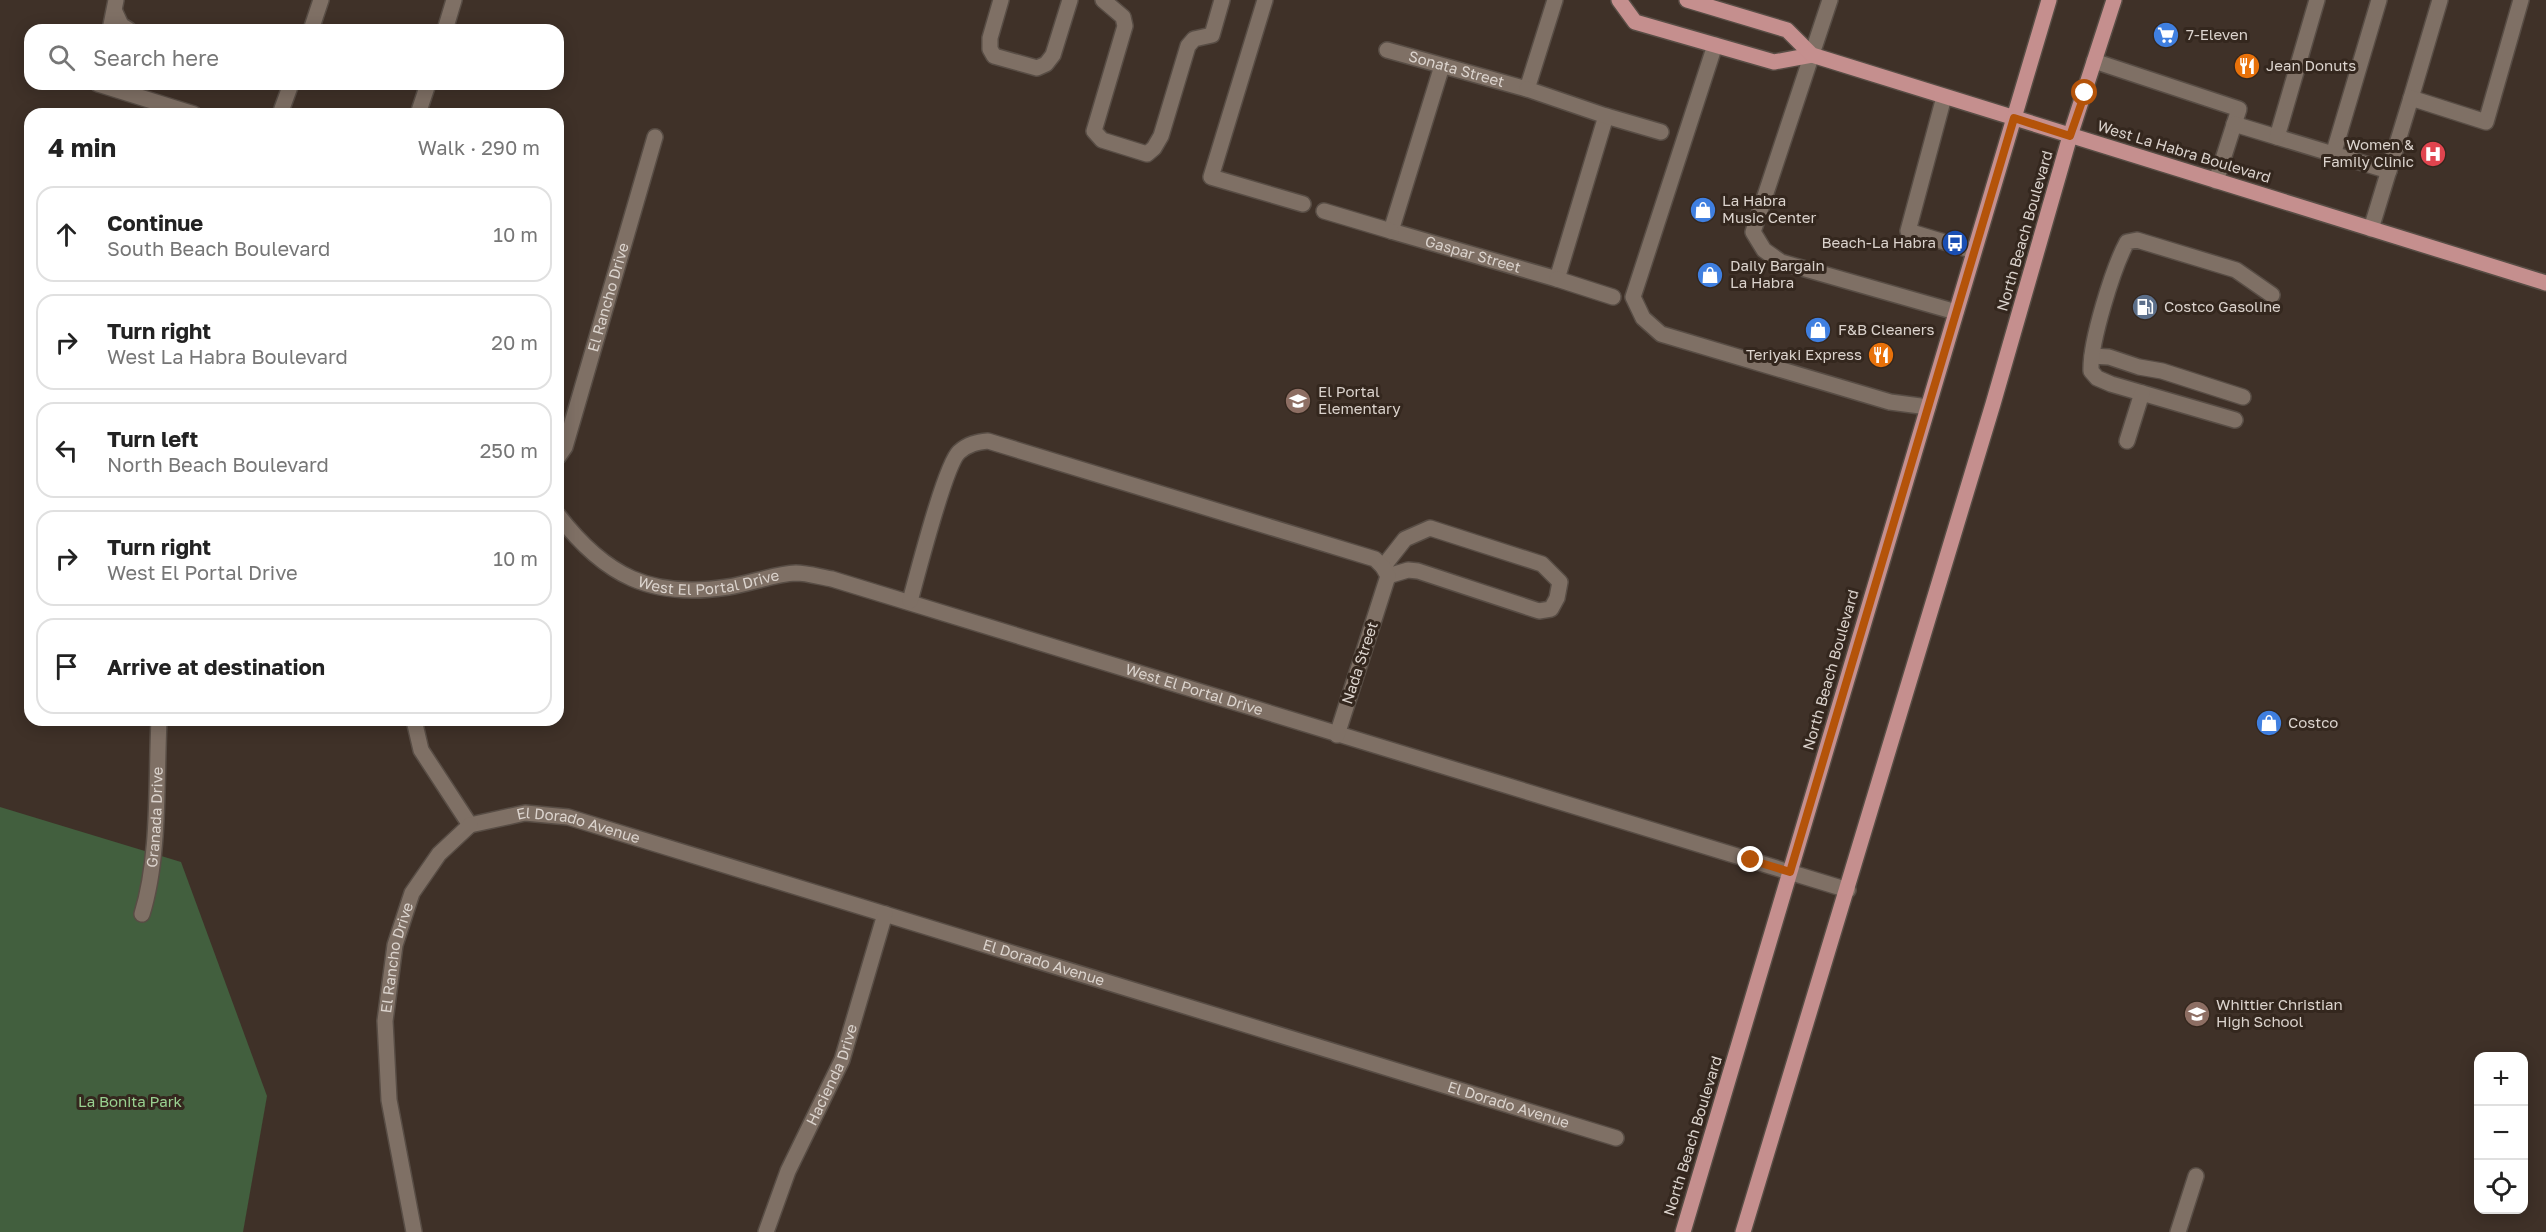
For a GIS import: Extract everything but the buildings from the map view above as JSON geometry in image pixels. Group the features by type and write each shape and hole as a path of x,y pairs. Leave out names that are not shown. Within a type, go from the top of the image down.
{"main road":[{"name":"West La Habra Boulevard","path":"1619,0 1635,22 1774,62 1812,55 2546,283"},
{"name":"West La Habra Boulevard","path":"1687,0 1787,30 1812,55"},
{"name":"North Beach Boulevard","path":"1683,1232 2049,0"},
{"name":"North Beach Boulevard","path":"1743,1232 1848,890 2070,136 2114,0"}],"street":[{"path":"314,24 321,0"},
{"path":"447,24 454,0"},
{"path":"1001,0 990,38 990,49 994,56 1037,68 1046,64 1053,55 1070,0"},
{"path":"1103,0 1123,17 1125,26 1094,131 1102,141 1147,154 1154,148 1161,136 1188,46 1194,39 1212,34 1222,0"},
{"path":"1265,0 1211,177 1303,204"},
{"path":"1527,89 1555,0"},
{"path":"1830,0 1754,232 1764,250 1781,262 1956,312"},
{"path":"2277,137 2317,0"},
{"path":"2333,154 2379,0"},
{"path":"2371,229 2440,0"},
{"path":"2411,98 2486,122 2521,0"},
{"path":"111,24 115,6"},
{"path":"115,6 121,24"},
{"path":"1715,45 1633,297 1643,318 1661,334 1890,402 1928,407"},
{"name":"Sonata Street","path":"1387,50 1527,89 1661,132"},
{"path":"2094,61 2239,109 2216,181"},
{"path":"1391,231 1442,66"},
{"path":"115,90 174,108"},
{"path":"282,108 289,90"},
{"path":"420,108 426,90"},
{"path":"1944,96 1908,231 1974,251"},
{"path":"1557,279 1606,116"},
{"path":"2234,124 2389,171"},
{"name":"El Rancho Drive","path":"564,448 655,137"},
{"name":"Gaspar Street","path":"1324,211 1613,297"},
{"path":"2235,420 2097,378 2091,372 2092,356 2117,261 2127,242 2138,240 2236,270 2272,295"},
{"path":"2092,356 2109,357 2139,367 2162,370 2243,397"},
{"path":"2127,441 2142,393"},
{"path":"910,601 947,477 957,454 973,443 988,441 1375,559 1386,572"},
{"name":"West El Portal Drive","path":"564,523 574,536 606,564 641,584 684,592 729,587 796,573 832,579 1848,890"},
{"name":"Nada Street","path":"1337,735 1383,591 1386,572 1405,539 1430,528 1542,564 1560,582 1557,598 1551,609 1539,611 1418,571 1386,572"},
{"name":"Granada Drive","path":"142,914 153,859 159,726"},
{"path":"415,726 421,750 470,825"},
{"name":"El Dorado Avenue","path":"470,825 525,813 568,818 1616,1138"},
{"name":"El Rancho Drive","path":"414,1232 389,1100 385,1022 395,945 412,893 439,854 470,825"},
{"name":"Hacienda Drive","path":"766,1232 788,1171 842,1060 885,914"},
{"path":"2178,1232 2196,1176"}],"green space":[{"name":"La Bonita Park","path":"0,807 181,862 267,1096 243,1232 0,1232"}],"place":[{"name":"7-Eleven","path":"2166,35"},
{"name":"Jean Donuts","path":"2247,66"},
{"name":"Women & Family Clinic","path":"2433,154"},
{"name":"La Habra Music Center","path":"1703,210"},
{"name":"Beach-La Habra","path":"1955,243"},
{"name":"Daily Bargain La Habra","path":"1710,275"},
{"name":"Costco Gasoline","path":"2145,307"},
{"name":"F&B Cleaners","path":"1818,330"},
{"name":"Teriyaki Express","path":"1881,355"},
{"name":"El Portal Elementary","path":"1298,401"},
{"name":"Costco","path":"2269,723"},
{"name":"Whittier Christian High School","path":"2197,1014"}],"route":[{"path":"1751,860 1790,872 2014,118 2070,136 2085,93"}]}
